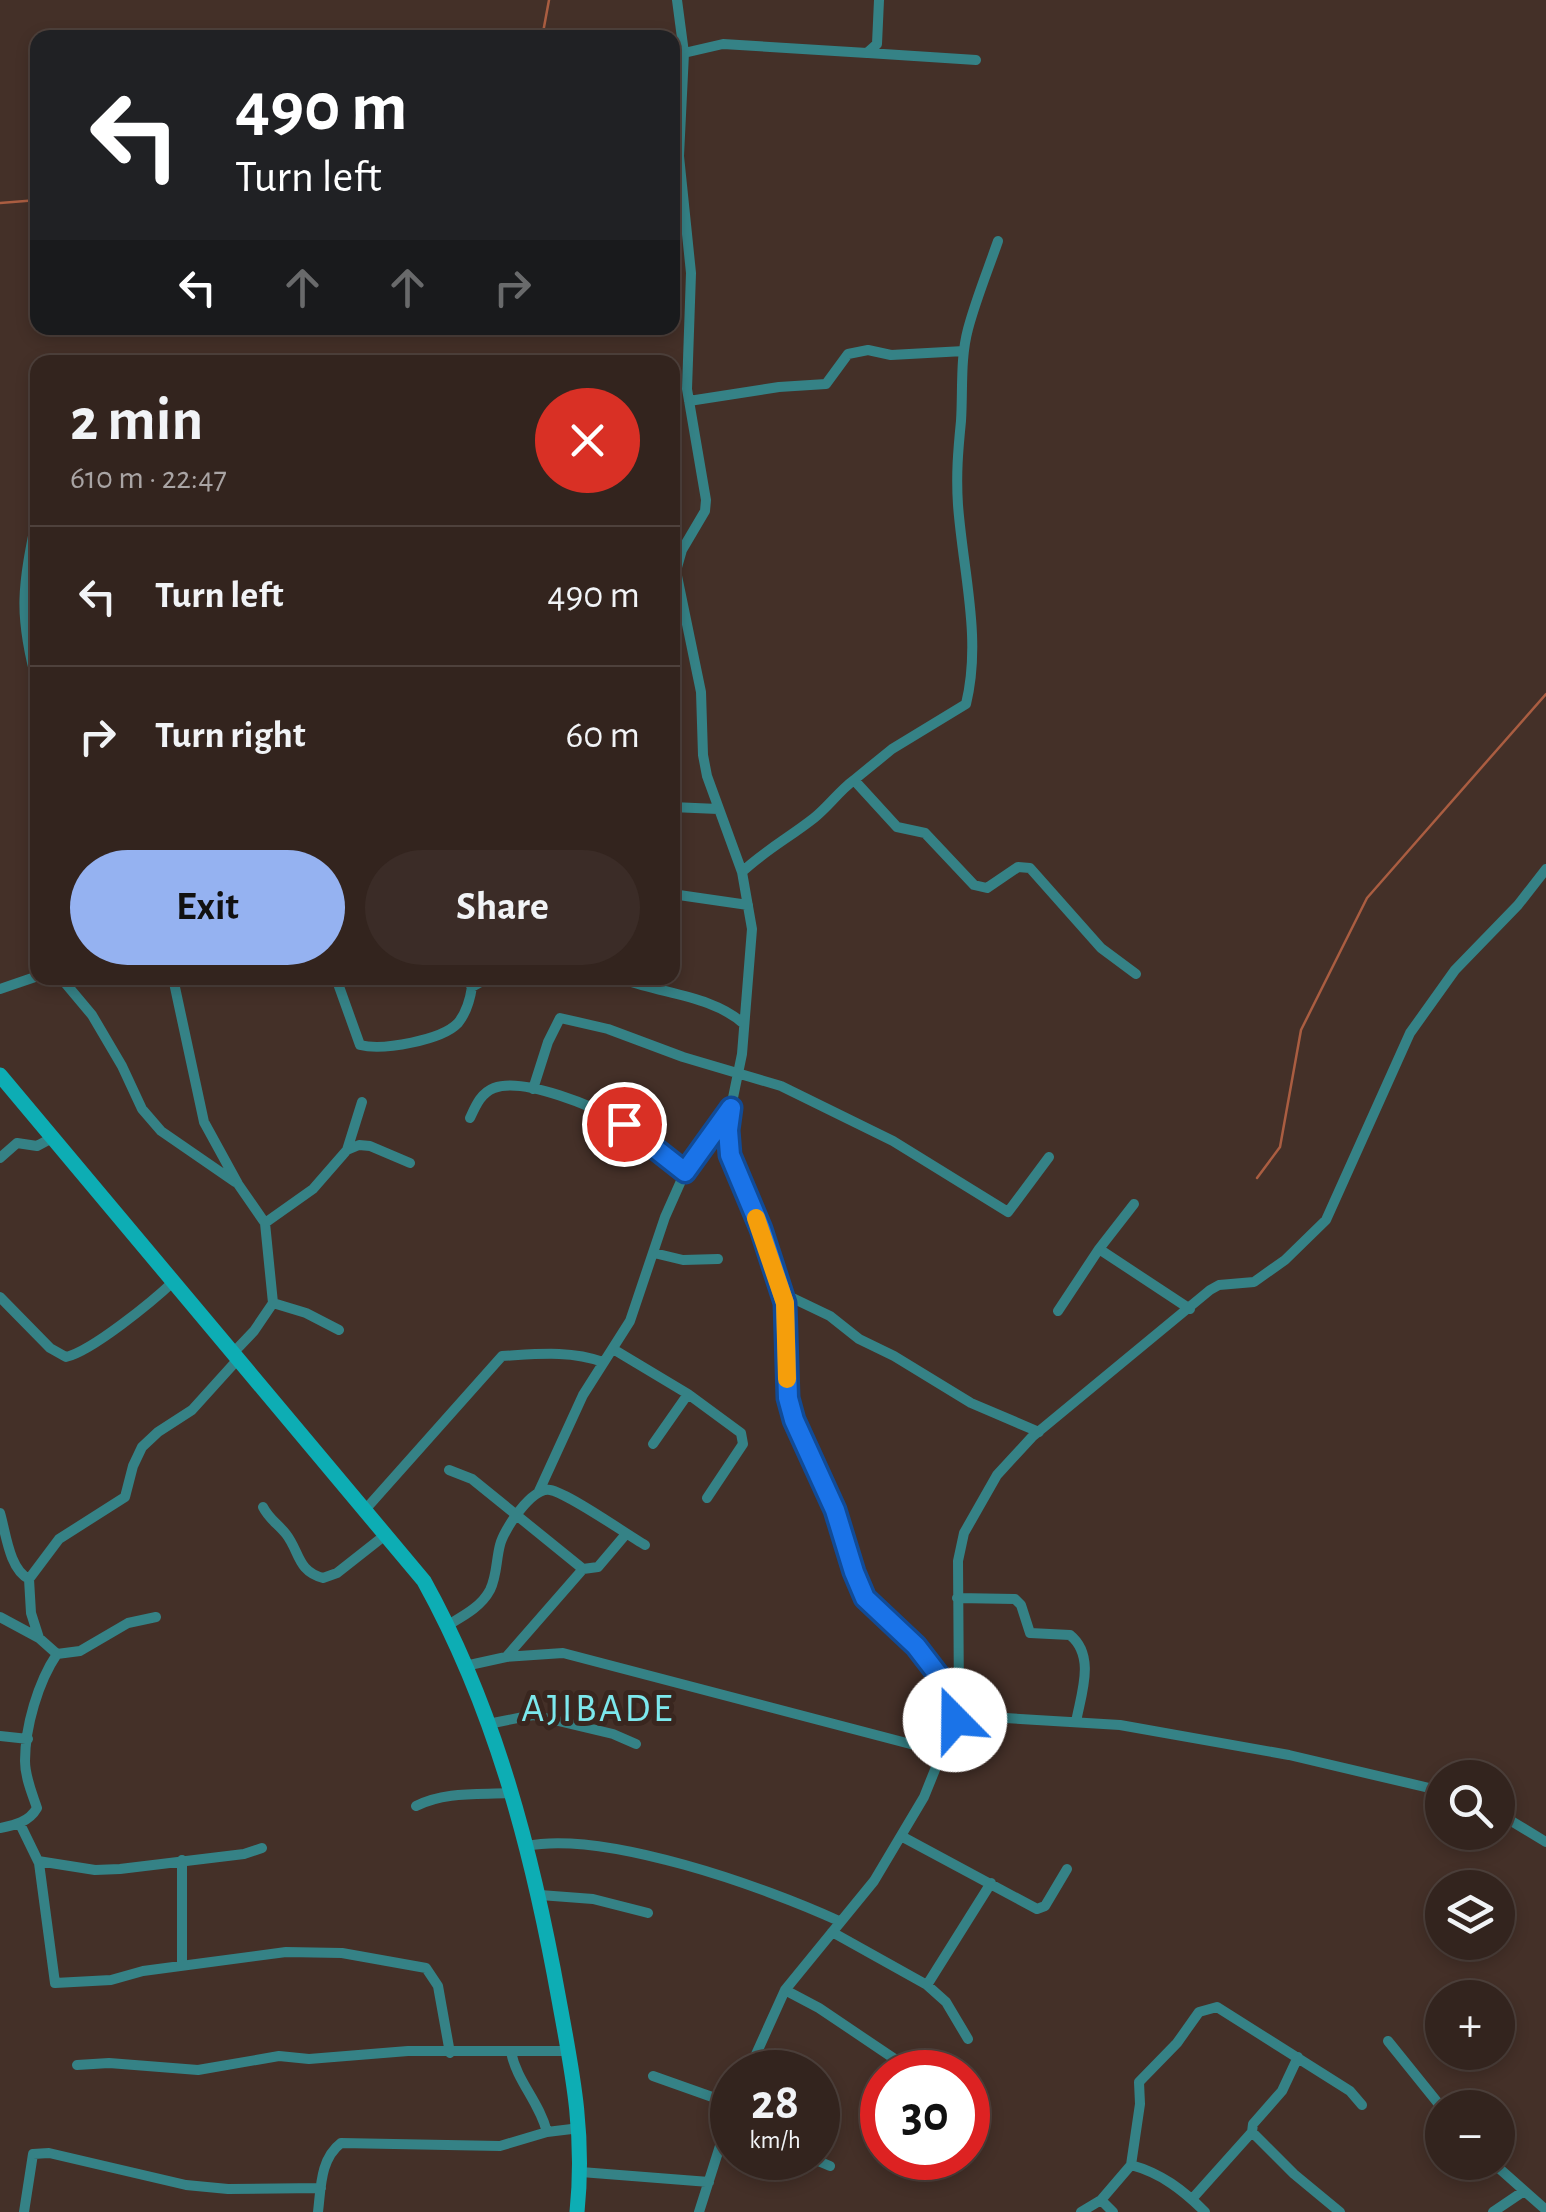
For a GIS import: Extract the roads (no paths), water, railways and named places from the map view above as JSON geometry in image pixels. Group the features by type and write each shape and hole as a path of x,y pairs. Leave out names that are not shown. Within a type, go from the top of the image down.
{"main road":[{"path":"0,1075 424,1581 448,1625 512,1793 540,1896 580,2128 577,2212"}],"street":[{"path":"676,0 684,53 680,122"},
{"path":"867,53 877,44 879,0"},
{"path":"684,53 723,44 976,60"},
{"path":"680,173 690,260 688,401 706,500 705,511 680,557"},
{"path":"742,872 809,822 842,787 892,749 966,704 972,678 973,629 956,454 968,329 998,241"},
{"path":"688,401 779,386 826,384 848,354 868,350 892,355 964,351"},
{"path":"30,547 22,602 30,658"},
{"path":"680,590 701,692 703,755 718,810 742,872 748,905 751,953 728,1130 730,1155 761,1229 782,1294 790,1408 835,1510 865,1598 916,1646 959,1702"},
{"path":"854,780 897,827 925,833 974,885 987,888 1018,867 1030,868 1102,948 1136,974"},
{"path":"680,808 718,810"},
{"path":"758,2050 785,1990 874,1882 924,1797 959,1702 958,1562 964,1534 998,1475 1039,1432 1219,1285 1254,1282 1285,1260 1326,1220 1410,1032 1455,970 1518,905 1546,869"},
{"path":"680,895 748,905"},
{"path":"0,989 30,979"},
{"path":"67,985 92,1015 142,1109 161,1131 238,1184"},
{"path":"39,1638 31,1613 29,1580 59,1539 125,1497 136,1456 142,1448 158,1432 192,1410 273,1302 264,1223 204,1122 175,985"},
{"path":"339,985 360,1045 372,1048 392,1047 447,1031 469,1006 469,985"},
{"path":"643,985 727,1012 744,1024"},
{"path":"532,1089 560,1018 608,1029 782,1086 893,1141 1008,1212 1049,1157"},
{"path":"470,1118 484,1094 494,1088 507,1085 532,1089 604,1112 685,1172"},
{"path":"264,1223 313,1189 347,1150 362,1102"},
{"path":"448,1625 475,1608 491,1588 502,1537 540,1491 583,1395 630,1321 685,1172 731,1108"},
{"path":"0,1158 17,1143 37,1146 52,1138"},
{"path":"347,1150 358,1145 370,1146 410,1163"},
{"path":"1058,1311 1099,1248 1134,1204"},
{"path":"1099,1248 1190,1309"},
{"path":"654,1254 683,1260 718,1259"},
{"path":"0,1297 50,1348 66,1358 108,1334 174,1281"},
{"path":"782,1294 830,1316 859,1340 894,1356 970,1404 1039,1432"},
{"path":"273,1302 339,1330"},
{"path":"613,1349 688,1394 741,1432 744,1439 708,1498"},
{"path":"364,1510 502,1356 556,1353 584,1355 604,1362"},
{"path":"653,1444 688,1394"},
{"path":"448,1470 472,1479 583,1569"},
{"path":"540,1491 550,1490 571,1500 645,1545"},
{"path":"264,1507 269,1518 285,1532 302,1568 323,1578 384,1536"},
{"path":"0,1513 17,1568 29,1580"},
{"path":"506,1657 583,1569 598,1567 626,1534"},
{"path":"958,1598 1015,1599 1022,1604 1030,1633 1070,1635 1075,1639 1086,1668 1076,1722"},
{"path":"0,1617 39,1638 57,1654 80,1652 128,1623 156,1616"},
{"path":"466,1666 506,1657 562,1653 941,1752"},
{"path":"0,1828 20,1824 36,1808 25,1763 28,1739 47,1668 57,1654"},
{"path":"488,1724 533,1715 613,1734 636,1744"},
{"path":"955,1720 1005,1718 1120,1726 1288,1755 1425,1786"},
{"path":"0,1736 28,1739"},
{"path":"416,1806 456,1794 512,1793"},
{"path":"1515,1823 1546,1842"},
{"path":"20,1824 38,1861 55,1983 111,1980 286,1952 342,1952 426,1968 438,1986 450,2053"},
{"path":"901,1836 1041,1909 1067,1869"},
{"path":"526,1846 570,1842 722,1876 835,1927 927,1984 946,2002 968,2039"},
{"path":"38,1861 94,1870 244,1854 262,1848"},
{"path":"182,1860 182,1966"},
{"path":"927,1984 991,1883"},
{"path":"540,1896 593,1898 648,1912"},
{"path":"785,1990 881,2050"},
{"path":"1081,2212 1101,2200 1131,2164 1140,2104 1139,2082 1177,2043 1199,2012 1217,2007 1350,2091 1362,2105"},
{"path":"1388,2041 1427,2090"},
{"path":"78,2064 198,2070 279,2056 309,2059 381,2052 569,2051"},
{"path":"511,2052 516,2075 541,2110 547,2132"},
{"path":"1192,2199 1252,2132 1253,2124 1282,2091 1298,2057"},
{"path":"652,2076 710,2098"},
{"path":"318,2212 323,2173 332,2150 341,2143 500,2146 547,2132 580,2128"},
{"path":"1252,2132 1340,2212"},
{"path":"24,2212 33,2154 49,2153 200,2186 321,2188"},
{"path":"1131,2164 1153,2171 1205,2212"},
{"path":"581,2172 710,2182 698,2212"},
{"path":"1512,2180 1546,2210"},
{"path":"1492,2212 1524,2191"},
{"path":"1101,2200 1113,2212"}],"waterway":[{"path":"543,30 549,0"},
{"path":"0,203 30,201"},
{"path":"1257,1178 1280,1147 1301,1030 1367,898 1546,694"}],"district":[{"name":"AJIBADE","path":"598,1707"}]}
